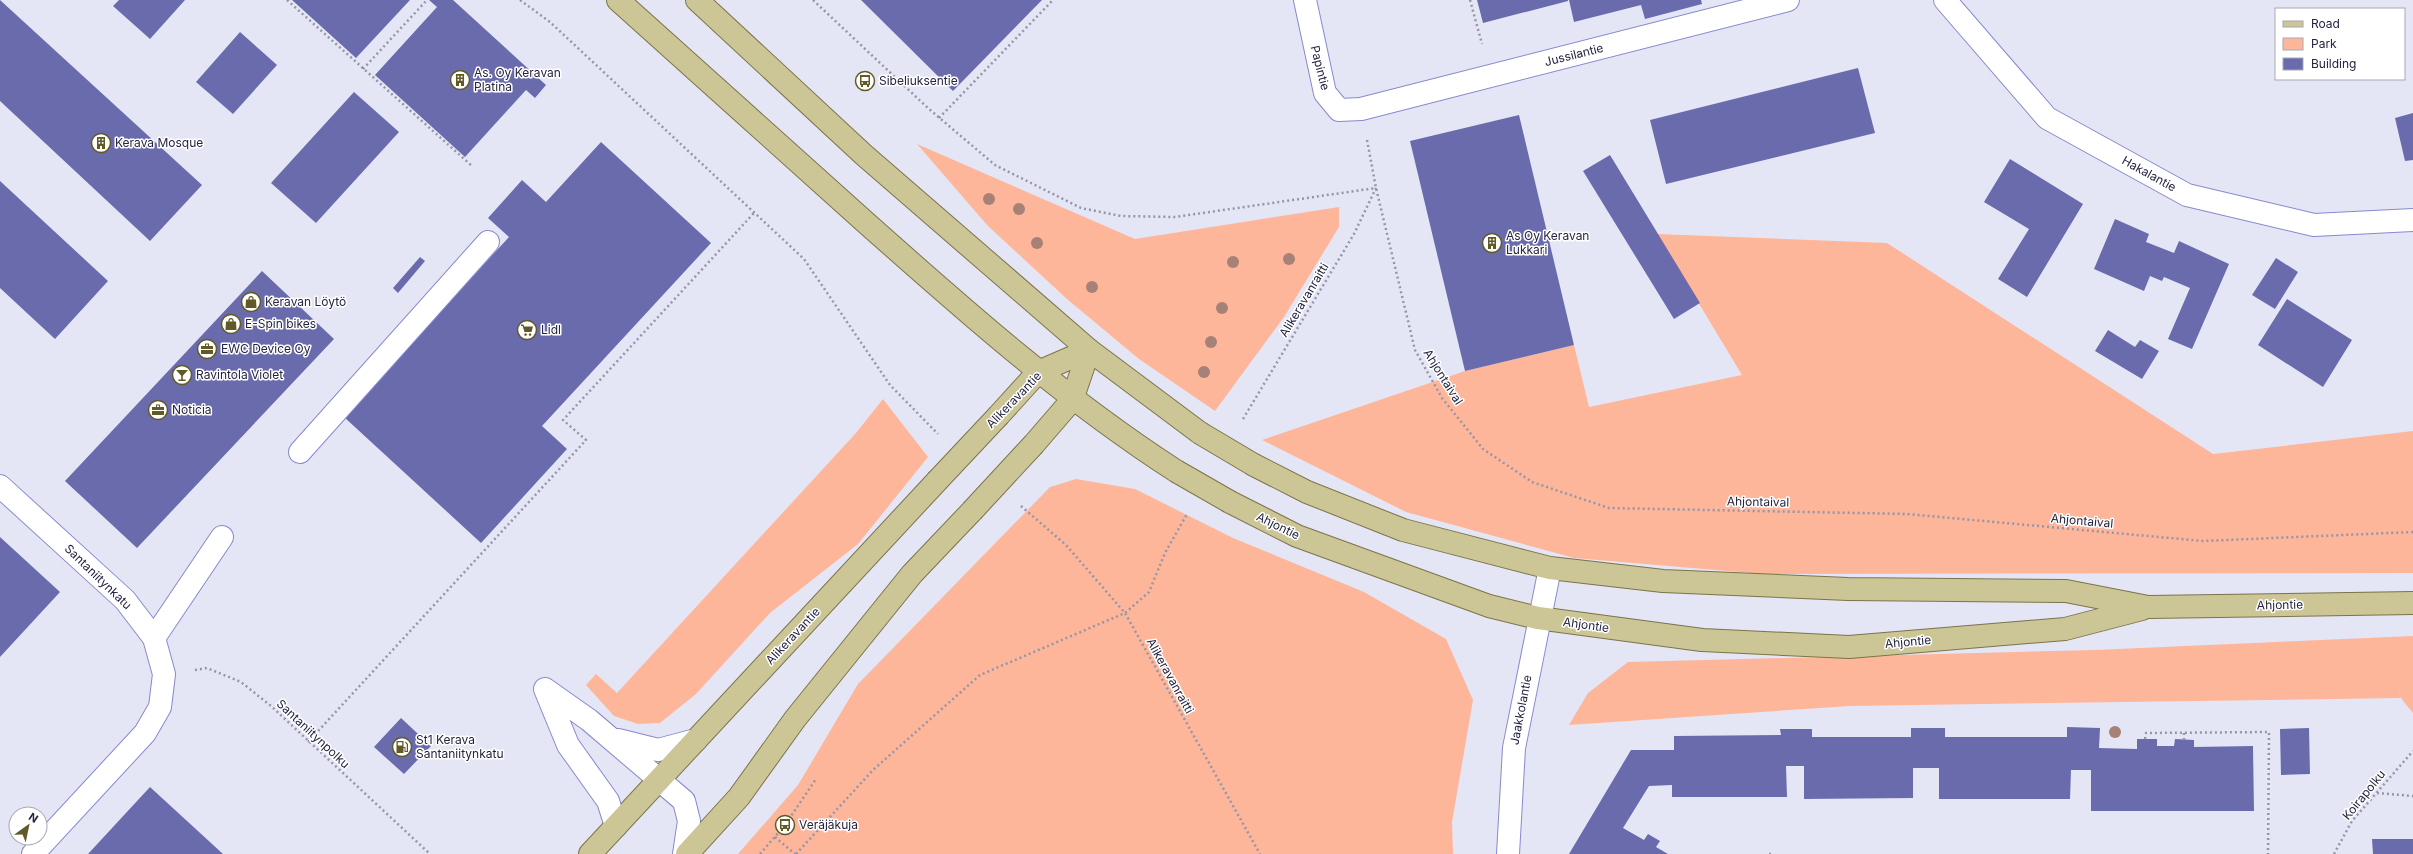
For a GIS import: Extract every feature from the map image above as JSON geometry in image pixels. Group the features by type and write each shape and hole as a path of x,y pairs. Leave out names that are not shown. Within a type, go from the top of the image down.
{"main road":[{"path":"618,0 968,314 1072,400"},
{"path":"687,854 739,797 795,719 893,598 1034,444 1072,400 1089,350 864,155 697,0"},
{"name":"Alikeravantie","path":"590,854 1038,372 1089,350"},
{"name":"Ahjontie","path":"1089,350 1200,433 1254,465 1308,492 1404,530 1550,568 1663,581 1848,590 2066,591 2148,607 2413,603"},
{"name":"Ahjontie","path":"1072,400 1121,436 1176,472 1230,502 1297,536 1347,556 1489,606 1538,618 1702,640 1850,647 2065,629 2148,607"}],"street":[{"name":"Papintie","path":"1305,0 1325,93 1339,110 1361,109"},
{"name":"Jussilantie","path":"1361,109 1788,0"},
{"name":"Hakalantie","path":"1945,0 2047,118 2187,195 2314,225 2413,220"},
{"path":"300,452 488,242"},
{"name":"Santaniitynkatu","path":"0,486 125,600 154,638 164,674 160,707 145,733 32,854"},
{"path":"154,638 222,537"},
{"name":"Jaakkolantie","path":"1508,854 1514,748 1538,618 1550,568"},
{"path":"616,826 608,801 568,745 545,689 612,738 661,778 684,801 689,821 684,854"},
{"path":"612,738 658,750 696,740"}],"path":[{"path":"288,0 472,166"},
{"path":"363,69 427,0"},
{"path":"520,0 550,22 804,259 890,385 942,439"},
{"path":"813,0 939,118 995,165 1081,208 1121,216 1175,217 1376,188"},
{"path":"939,118 1053,0"},
{"path":"1470,0 1491,76"},
{"name":"Ahjontaival","path":"1361,109 1376,188 1415,350 1442,398 1483,448 1532,482 1609,508 1907,514 2203,541 2413,532"},
{"name":"Alikeravanraitti","path":"1243,420 1354,234 1376,188"},
{"path":"308,742 586,440 563,420 754,213"},
{"name":"Alikeravanraitti","path":"1020,505 1066,545 1125,613 1260,854"},
{"path":"775,837 796,854 873,770 980,675 1125,613 1149,592 1165,553 1188,511"},
{"name":"Santaniitynpolku","path":"164,674 207,668 241,682 271,706 430,854"},
{"path":"2145,739 2146,733 2269,732 2268,854"},
{"path":"2184,733 2184,740"},
{"name":"Koirapolku","path":"2334,854 2352,821 2413,751"},
{"path":"760,854 775,837 816,779"},
{"path":"2377,792 2413,796"}],"green space":[{"path":"917,144 1135,239 1339,207 1339,227 1284,317 1215,411 1139,359 1067,299 988,226"},
{"path":"1657,234 1887,243 2213,454 2413,431 2413,573 1763,574 1574,558 1406,512 1262,440 1465,371 1574,345 1589,407 1742,375"},
{"path":"883,399 928,457 858,544 770,613 696,694 660,723 638,724 614,716 586,685 596,674 617,693 856,433"},
{"path":"1076,479 1135,489 1233,538 1364,592 1446,639 1473,700 1452,822 1453,854 738,854 798,785 858,684 1050,487"},
{"path":"2413,636 2413,713 2400,697 2397,673 2400,698 1850,706 1569,725 1588,693 1628,662 2095,650"}],"building":[{"name":"Kerava Mosque","path":"0,0 202,185 150,241 0,101"},
{"path":"119,0 185,0 150,39 113,6"},
{"path":"292,0 410,0 356,58"},
{"name":"As. Oy Keravan Platina","path":"429,0 453,0 546,85 535,98 526,90 465,157 375,75 437,7"},
{"path":"861,0 1042,0 953,91"},
{"path":"1477,0 1568,0 1568,1 1483,23"},
{"path":"1569,0 1701,0 1702,4 1645,19 1641,5 1574,22"},
{"path":"240,32 277,65 233,114 196,82"},
{"path":"1858,68 1875,133 1666,184 1650,120"},
{"path":"354,92 399,132 316,223 271,183"},
{"path":"2413,113 2413,160 2405,161 2395,118"},
{"name":"As Oy Keravan Lukkari","path":"1519,115 1574,345 1465,371 1410,141"},
{"name":"Lidl","path":"601,142 711,243 542,426 567,449 481,543 344,417 509,237 488,218 522,180 546,202"},
{"path":"1610,155 1700,303 1674,319 1583,171"},
{"path":"2010,159 2083,204 2027,297 1998,279 2029,229 1984,202"},
{"path":"0,181 108,281 55,339 0,288"},
{"path":"2115,219 2149,234 2146,242 2174,253 2179,241 2229,264 2192,349 2168,339 2190,288 2164,277 2162,281 2150,276 2144,291 2094,269"},
{"path":"420,257 425,261 398,293 393,288"},
{"path":"2276,258 2298,272 2275,309 2252,295"},
{"path":"262,271 334,339 137,548 65,481"},
{"path":"2287,299 2352,340 2323,387 2258,345"},
{"path":"2108,330 2135,347 2140,340 2159,351 2142,379 2095,351"},
{"path":"0,537 60,592 0,657"},
{"path":"401,718 431,746 404,774 374,747"},
{"path":"2067,727 2100,728 2099,748 2137,749 2137,739 2157,739 2157,746 2174,746 2175,739 2194,740 2194,747 2253,746 2254,811 2091,811 2091,770 2071,770 2070,799 1939,799 1939,768 1913,768 1913,798 1804,799 1804,766 1786,766 1787,797 1672,797 1672,785 1649,786 1623,828 1644,840 1648,834 1660,841 1656,847 1668,854 1569,854 1631,750 1674,750 1674,736 1781,735 1780,729 1812,729 1812,737 1911,737 1911,728 1945,728 1945,737 2067,737"},
{"path":"2309,728 2310,774 2281,775 2280,729"},
{"path":"150,787 223,854 88,854"},
{"path":"2372,839 2413,839 2413,854 2373,854"}],"place":[{"name":"As. Oy Keravan Platina","path":"460,80"},
{"name":"Sibeliuksentie","path":"865,81"},
{"name":"Kerava Mosque","path":"101,143"},
{"name":"As Oy Keravan Lukkari","path":"1492,243"},
{"name":"Keravan Löytö","path":"251,302"},
{"name":"E-Spin bikes","path":"231,324"},
{"name":"Lidl","path":"527,330"},
{"name":"EWC Device Oy","path":"207,349"},
{"name":"Ravintola Violet","path":"182,375"},
{"name":"Noticia","path":"158,410"},
{"name":"St1 Kerava Santaniitynkatu","path":"402,747"},
{"name":"Veräjäkuja","path":"785,825"}]}
